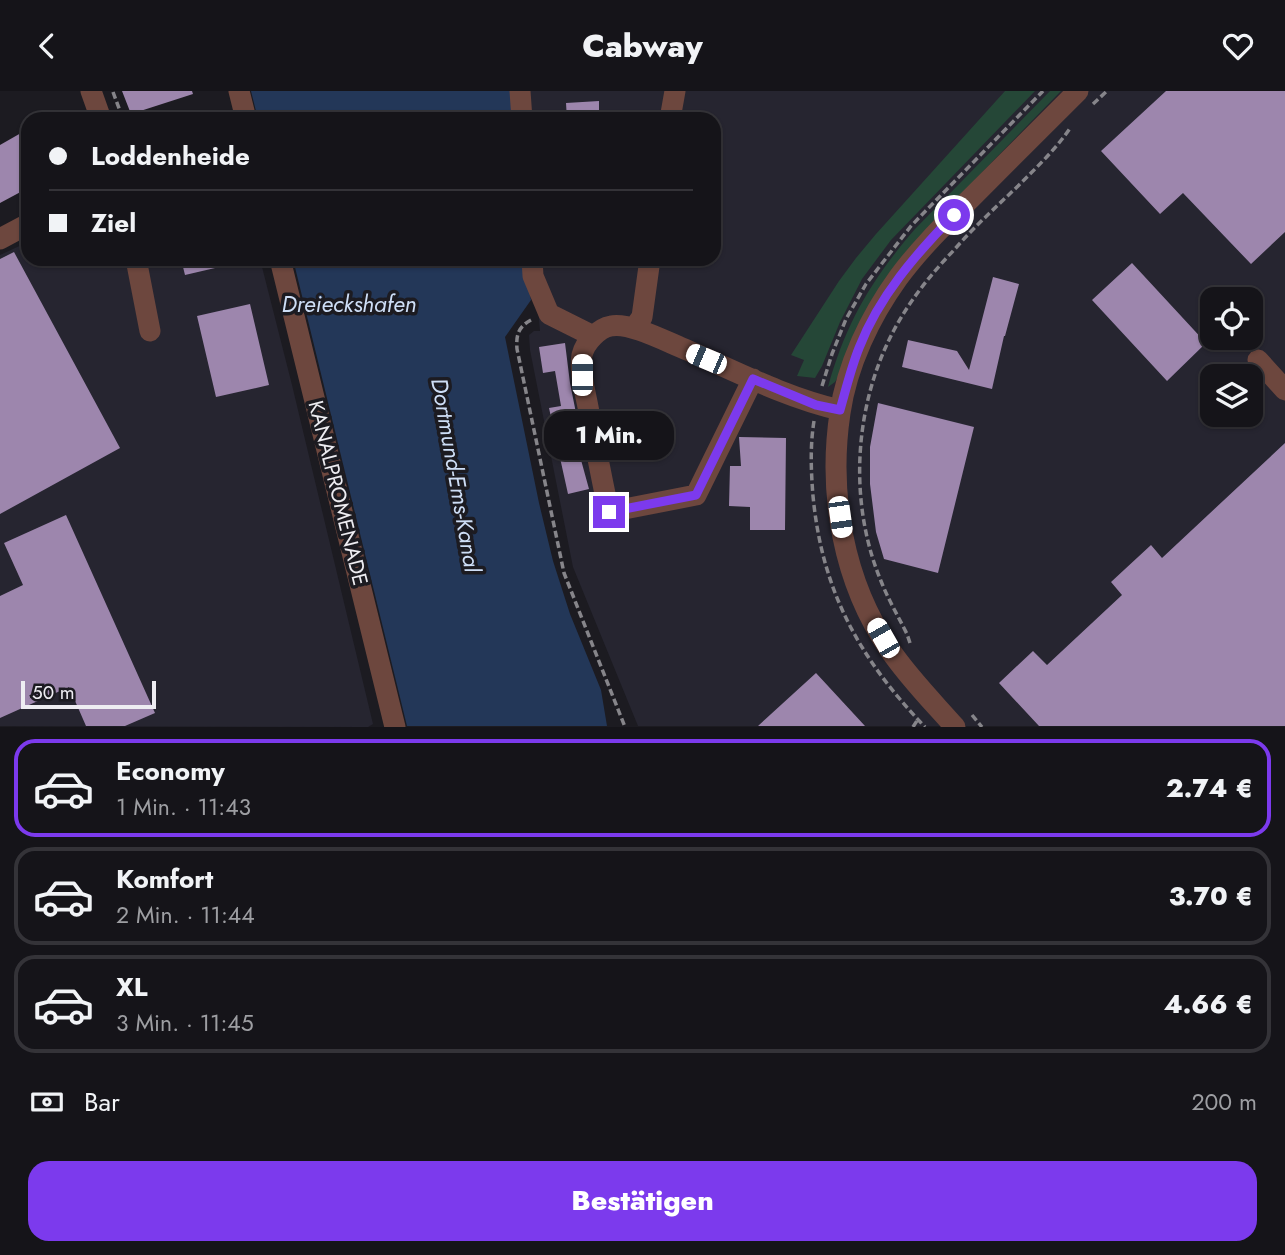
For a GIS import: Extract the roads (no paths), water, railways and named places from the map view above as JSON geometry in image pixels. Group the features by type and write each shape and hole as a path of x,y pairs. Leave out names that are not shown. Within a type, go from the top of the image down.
{"street":[{"path":"91,91 98,112"},
{"path":"239,91 244,112"},
{"path":"520,91 522,112"},
{"path":"671,112 674,91"},
{"path":"955,726 912,679 890,650 875,624 851,568 836,494 840,410 860,345 870,323 900,275 940,230 1078,91"},
{"path":"0,239 21,228"},
{"path":"137,266 150,331"},
{"name":"KANALPROMENADE","path":"282,266 396,726"},
{"path":"532,266 533,276 549,313 593,336"},
{"path":"634,328 642,317 649,266"},
{"path":"753,379 696,495 609,512 582,375 582,354 593,336 612,326 634,328 816,405 840,410"},
{"path":"1258,361 1285,390"}],"water":[{"path":"251,91 510,91 512,112 256,112"},
{"path":"295,266 525,266 531,300 505,337 553,561 570,614 601,690 607,726 407,726"}],"water label":[{"name":"Dreieckshafen","path":"349,304"},
{"name":"Dortmund-Ems-Kanal","path":"456,475"}]}
